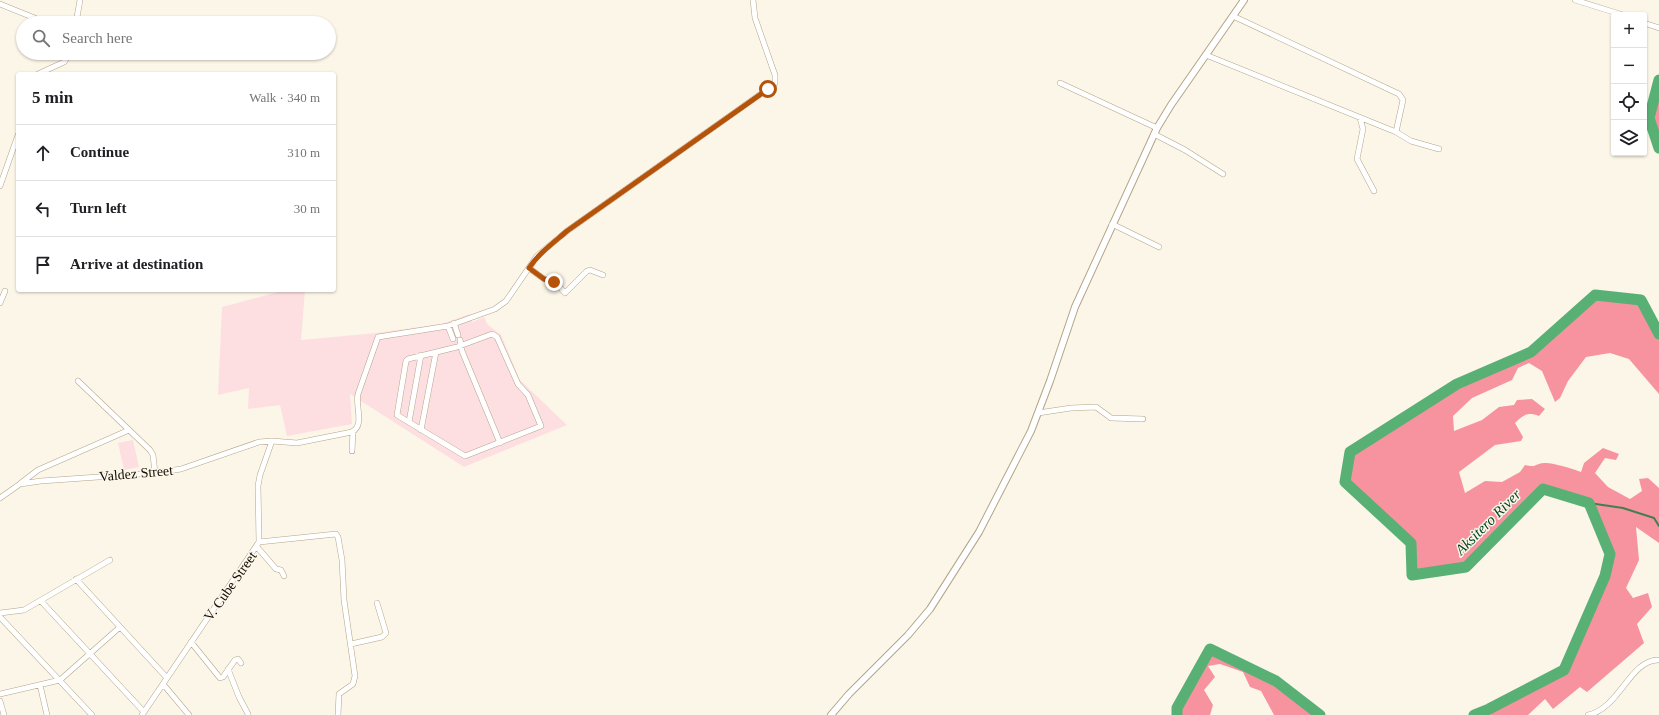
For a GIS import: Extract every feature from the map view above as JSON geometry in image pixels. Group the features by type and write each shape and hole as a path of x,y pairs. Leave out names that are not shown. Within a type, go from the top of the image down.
{"street":[{"path":"77,16 80,0"},
{"path":"352,451 353,431 359,425 356,400 378,337 448,326 495,309 506,301 537,256 567,231 775,83 775,75 755,18 753,0"},
{"path":"831,715 854,689 908,635 940,594 986,518 1023,449 1038,413 1075,307 1154,134 1171,105 1244,0"},
{"path":"1575,0 1613,12"},
{"path":"0,4 29,16"},
{"path":"1233,16 1399,94 1404,100 1396,132"},
{"path":"1647,24 1659,28"},
{"path":"1206,55 1396,132 1411,141 1439,149"},
{"path":"42,72 65,60"},
{"path":"1060,83 1157,128"},
{"path":"1360,118 1363,129 1357,159 1374,191"},
{"path":"1154,134 1185,150 1223,174"},
{"path":"0,186 16,141"},
{"path":"1112,224 1159,247"},
{"path":"529,268 544,279 554,282 565,292 587,271 590,270 603,275"},
{"path":"0,303 5,291"},
{"path":"454,324 457,341"},
{"path":"448,326 462,351 500,443"},
{"path":"492,334 497,337 518,384 528,395 541,425 540,427 465,456 397,414 407,360 436,352 457,341 492,334"},
{"path":"422,430 436,352"},
{"path":"409,422 421,355"},
{"path":"78,381 153,455 155,473"},
{"path":"1038,413 1071,408 1096,407 1111,418 1144,419"},
{"path":"20,484 38,470 129,430"},
{"name":"Valdez Street","path":"0,498 20,484 41,481 155,473 182,469 247,445 272,441 297,443 353,431"},
{"name":"V. Cube Street","path":"143,713 258,545 258,486 260,475 272,441"},
{"path":"284,576 281,570 276,568 258,545 320,535 337,535 342,560 344,600 354,667 354,680 351,686 339,694 338,715"},
{"path":"0,613 24,610 110,560"},
{"path":"76,579 167,678"},
{"path":"41,601 143,713"},
{"path":"351,644 382,637 386,633 377,603"},
{"path":"0,617 92,715"},
{"path":"0,694 60,680 120,627"},
{"path":"191,642 220,678 223,677 235,660 238,659 241,663"},
{"path":"1588,715 1598,712 1613,700 1644,664 1651,660 1659,661"},
{"path":"228,669 239,697 248,714"},
{"path":"40,684 47,715"},
{"path":"163,684 189,715"},
{"path":"0,701 4,715"}],"shaded area":[{"path":"1659,83 1659,148 1649,118"},
{"path":"278,292 305,292 301,340 376,333 441,324 470,314 472,322 484,317 487,324 501,335 520,380 567,425 464,467 350,394 352,424 287,436 280,405 248,409 249,388 218,395 222,307"},
{"path":"1595,295 1641,300 1659,334 1659,394 1629,359 1610,353 1586,357 1568,381 1560,398 1555,402 1542,371 1529,363 1518,368 1512,380 1472,398 1453,416 1454,431 1482,420 1499,407 1514,405 1517,400 1532,399 1545,409 1539,416 1529,414 1515,423 1523,437 1521,441 1495,445 1459,472 1465,493 1485,481 1502,482 1520,472 1525,465 1534,466 1541,463 1547,463 1581,472 1584,463 1603,448 1619,454 1616,460 1605,458 1595,473 1608,487 1630,499 1642,491 1639,479 1648,478 1659,488 1659,543 1636,527 1639,560 1626,588 1633,598 1648,593 1652,607 1637,624 1644,643 1587,692 1580,687 1553,709 1545,699 1528,715 1474,715 1489,709 1566,666 1605,576 1610,554 1589,503 1543,489 1466,567 1412,575 1411,548 1345,482 1350,452 1457,384 1531,352"},
{"path":"133,440 139,467 124,470 118,443"},
{"path":"1210,649 1276,681 1320,715 1274,715 1261,691 1250,687 1243,672 1220,664 1208,666 1215,677 1204,690 1213,705 1210,715 1177,715 1177,708"}],"waterway":[{"name":"Aksitero River","path":"1659,80 1649,118 1659,148"},
{"name":"Aksitero River","path":"1474,715 1489,709 1564,670 1605,576 1610,554 1589,503 1543,489 1466,567 1412,575 1411,543 1345,482 1350,452 1457,384 1531,352 1595,295 1641,300 1659,334"},
{"path":"1589,503 1623,508 1654,518 1659,526"},
{"name":"Aksitero River","path":"1177,715 1177,708 1210,649 1276,681 1320,715"}],"route":[{"path":"554,282 552,280 544,279 529,268 537,256 548,246 768,89"}]}
